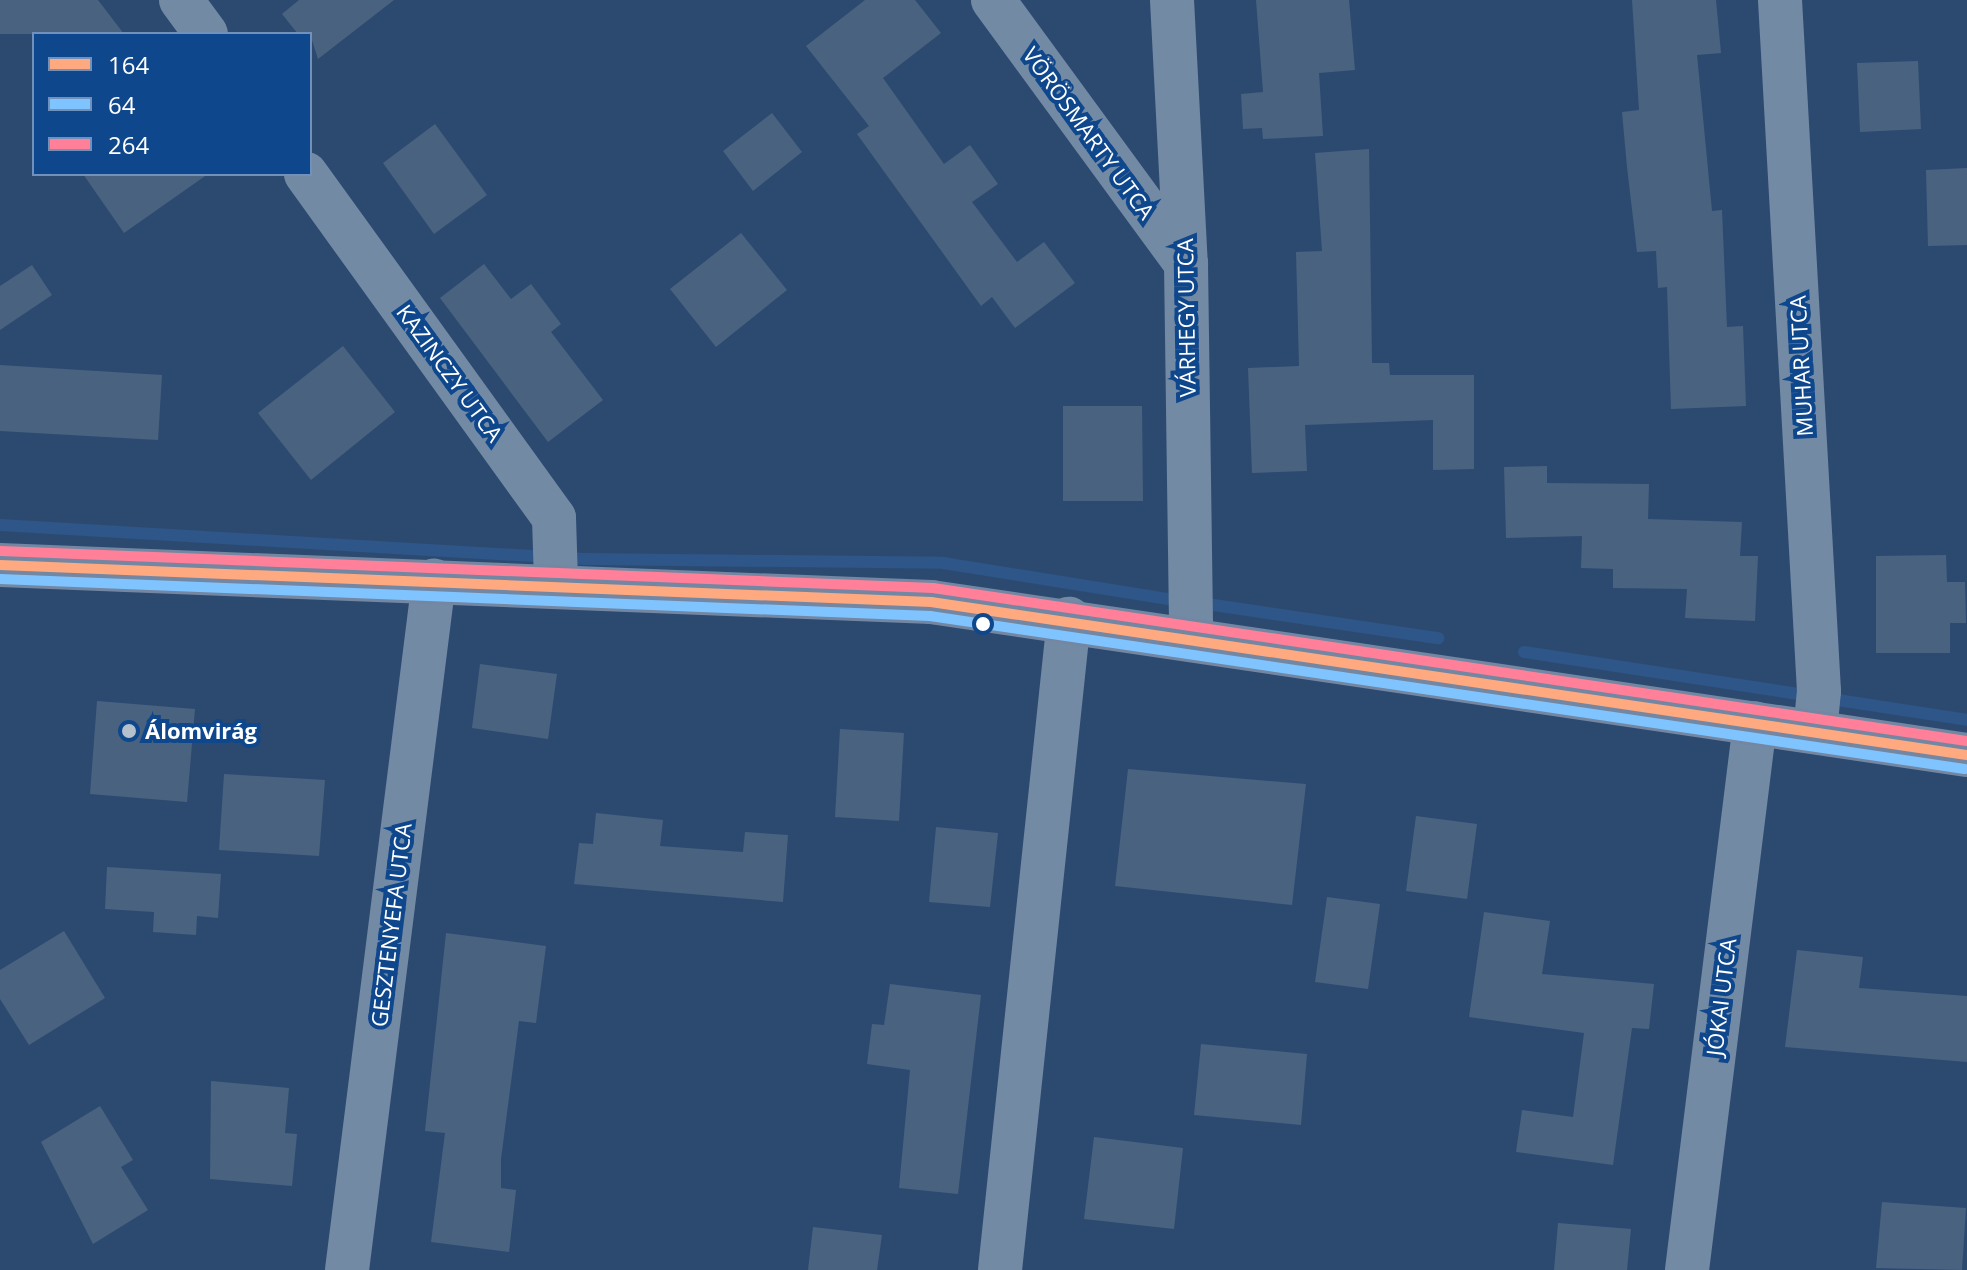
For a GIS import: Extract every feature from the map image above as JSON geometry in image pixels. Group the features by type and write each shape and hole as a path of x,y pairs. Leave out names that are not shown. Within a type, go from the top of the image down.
{"main road":[{"path":"0,565 434,580 558,567 899,599 1069,619 1191,614 1755,723 1817,711 1967,755"}],"street":[{"path":"181,0 205,32"},
{"name":"VÖRÖSMARTY UTCA","path":"993,0 1186,264"},
{"name":"VÁRHEGY UTCA","path":"1172,0 1186,264 1191,614"},
{"name":"MUHAR UTCA","path":"1780,0 1817,711"},
{"name":"KAZINCZY UTCA","path":"307,176 554,518 558,567"},
{"name":"GESZTENYEFA UTCA","path":"347,1270 434,580"},
{"path":"1000,1270 1069,619"},
{"name":"JÓKAI UTCA","path":"1687,1270 1755,723"}],"building":[{"path":"0,0 98,0 122,32 32,32 0,34"},
{"path":"299,0 394,0 318,59 312,32 296,32 282,14"},
{"path":"865,0 915,0 941,33 883,78 944,164 970,145 998,184 972,202 1017,262 1044,242 1075,283 1015,328 992,297 981,306 857,134 869,126 806,46"},
{"path":"1256,0 1349,0 1355,70 1319,73 1323,136 1263,139 1262,128 1243,129 1241,94 1263,92"},
{"path":"1632,0 1716,0 1721,53 1697,55 1712,211 1722,210 1727,327 1743,326 1746,406 1671,409 1667,287 1658,288 1656,251 1637,252 1627,167 1622,112 1639,110"},
{"path":"1918,61 1921,129 1860,132 1857,63"},
{"path":"772,113 802,152 753,191 723,151"},
{"path":"435,124 487,195 434,234 383,163"},
{"path":"1369,149 1372,363 1389,363 1390,375 1474,375 1474,469 1433,470 1433,420 1305,425 1307,471 1252,473 1248,368 1299,366 1296,252 1322,251 1315,153"},
{"path":"1967,168 1967,245 1928,246 1926,170"},
{"path":"84,176 205,176 124,233"},
{"path":"741,233 787,290 716,347 670,289"},
{"path":"484,264 511,299 531,284 561,324 551,332 603,400 548,442 440,298"},
{"path":"32,265 52,295 0,330 0,286"},
{"path":"343,346 395,412 311,480 258,413"},
{"path":"0,365 162,375 158,440 0,431"},
{"path":"1063,406 1142,406 1143,501 1063,501"},
{"path":"1547,466 1547,483 1649,484 1648,519 1742,522 1740,556 1758,556 1755,621 1685,618 1687,589 1613,588 1613,569 1581,568 1582,536 1506,538 1504,467"},
{"path":"1946,555 1947,582 1965,582 1966,623 1950,623 1950,653 1876,653 1876,556"},
{"path":"480,664 557,674 548,739 472,728"},
{"path":"97,701 195,709 187,802 90,794"},
{"path":"840,729 904,733 899,821 835,817"},
{"path":"1128,769 1306,784 1292,905 1115,886"},
{"path":"224,774 325,780 319,856 219,850"},
{"path":"596,813 663,820 660,846 743,852 745,832 788,835 783,902 574,884 579,843 593,844"},
{"path":"1416,816 1477,824 1467,899 1406,891"},
{"path":"936,827 998,833 990,907 929,902"},
{"path":"107,867 221,874 218,918 197,916 196,935 153,932 154,912 105,909"},
{"path":"1327,897 1380,904 1368,989 1315,982"},
{"path":"1484,912 1550,921 1542,974 1654,984 1649,1029 1632,1028 1613,1165 1516,1152 1522,1110 1573,1117 1584,1033 1469,1017"},
{"path":"64,931 105,998 29,1045 0,999 0,970"},
{"path":"446,933 546,946 536,1023 519,1021 501,1159 501,1188 516,1190 509,1252 431,1242 445,1133 425,1131"},
{"path":"1797,950 1863,957 1859,988 1967,996 1967,1062 1785,1047"},
{"path":"890,984 981,995 958,1194 899,1188 910,1070 867,1064 872,1024 884,1025"},
{"path":"1201,1044 1307,1054 1301,1125 1194,1115"},
{"path":"211,1081 289,1088 285,1133 297,1134 292,1186 210,1179"},
{"path":"100,1106 133,1160 121,1167 148,1210 93,1244 41,1142"},
{"path":"1094,1137 1183,1148 1174,1229 1084,1219"},
{"path":"1882,1202 1966,1208 1962,1270 1876,1268"},
{"path":"1558,1223 1631,1229 1627,1270 1554,1270"},
{"path":"813,1227 882,1235 877,1270 808,1270"}],"waterway":[{"path":"0,525 584,559 943,563 1181,601"},
{"path":"1200,603 1438,638"},
{"path":"1524,652 1967,720"}],"transit line":[{"name":"264","path":"1,551 933,588 1967,741"},
{"name":"164","path":"0,565 931,602 1967,755"},
{"name":"64","path":"0,579 930,616 1965,769"}],"place":[{"name":"Álomvirág","path":"129,731"}]}
